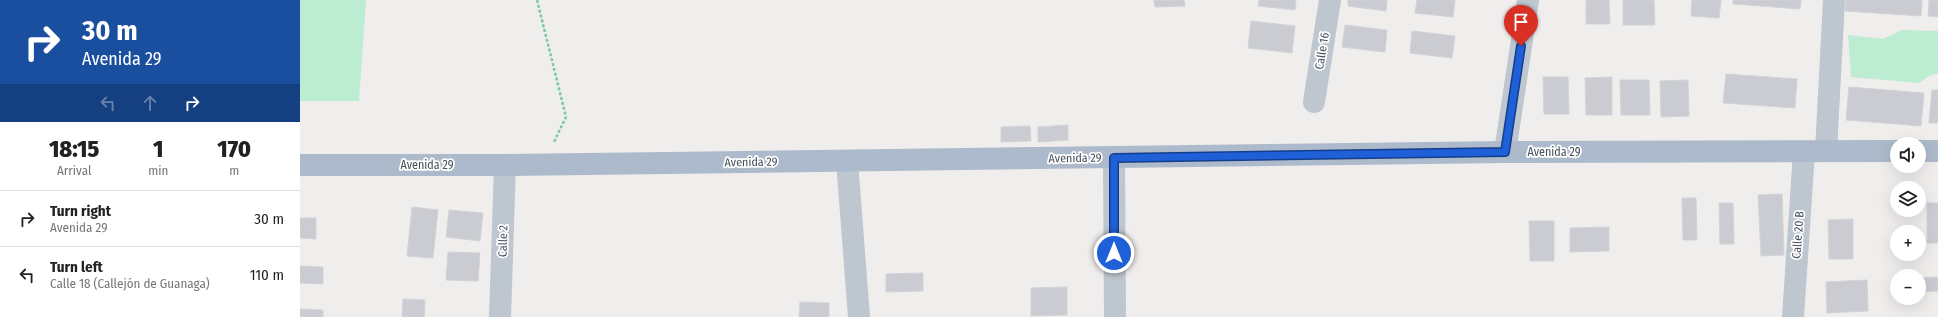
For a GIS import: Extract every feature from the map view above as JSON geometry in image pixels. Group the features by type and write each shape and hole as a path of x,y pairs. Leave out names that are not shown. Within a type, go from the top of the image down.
{"main road":[{"name":"Avenida 29","path":"300,166 1114,158 1505,152 1890,151"},
{"path":"1926,151 1938,151"}],"street":[{"name":"Calle 16","path":"1314,102 1330,0"},
{"path":"1505,152 1528,0"},
{"path":"1826,151 1834,0"},
{"name":"Calle 20 B","path":"1793,317 1804,152"},
{"path":"1114,158 1115,317"},
{"path":"847,161 859,317"},
{"name":"Calle 2","path":"500,317 505,165"}],"path":[{"path":"537,0 566,117 544,164"}],"green space":[{"path":"300,0 366,0 359,101 300,101"},
{"path":"1902,30 1938,31 1938,74 1931,75 1919,83 1851,77 1848,35 1883,39"}],"building":[{"path":"1154,0 1184,0 1185,6 1155,7"},
{"path":"1259,0 1296,0 1295,10 1258,6"},
{"path":"1348,0 1387,0 1386,11 1348,6"},
{"path":"1417,0 1455,0 1453,17 1415,13"},
{"path":"1586,0 1609,0 1610,24 1586,24"},
{"path":"1623,0 1654,0 1655,25 1623,25"},
{"path":"1692,0 1721,0 1719,18 1691,16"},
{"path":"1733,0 1801,0 1800,9 1733,4"},
{"path":"1846,0 1922,0 1921,16 1845,11"},
{"path":"1929,0 1938,0 1938,17 1928,16"},
{"path":"1251,21 1295,26 1292,53 1248,48"},
{"path":"1345,25 1387,30 1385,52 1342,47"},
{"path":"1412,31 1455,36 1452,58 1410,53"},
{"path":"1726,74 1797,79 1795,108 1723,103"},
{"path":"1543,77 1568,77 1569,114 1544,114"},
{"path":"1612,77 1612,115 1586,115 1585,78"},
{"path":"1620,80 1649,80 1650,115 1621,115"},
{"path":"1688,80 1689,116 1661,117 1660,81"},
{"path":"1849,87 1924,93 1921,126 1846,120"},
{"path":"1932,90 1938,90 1938,123 1929,123"},
{"path":"1068,125 1068,140 1038,142 1038,127"},
{"path":"1030,126 1031,141 1001,142 1001,127"},
{"path":"1782,194 1784,255 1761,256 1758,195"},
{"path":"1682,198 1696,198 1697,240 1683,240"},
{"path":"1719,203 1733,203 1734,244 1720,244"},
{"path":"1927,203 1938,203 1938,243 1927,243"},
{"path":"412,207 438,210 433,258 407,256"},
{"path":"449,210 483,213 480,241 446,237"},
{"path":"300,218 316,218 316,239 300,238"},
{"path":"1853,219 1853,259 1829,259 1828,220"},
{"path":"1529,221 1554,221 1554,261 1530,261"},
{"path":"1609,227 1609,251 1570,252 1570,228"},
{"path":"448,252 480,253 478,281 446,280"},
{"path":"300,266 323,267 323,284 300,283"},
{"path":"923,273 923,291 886,292 886,274"},
{"path":"1938,277 1938,291 1926,292 1926,278"},
{"path":"1867,280 1868,311 1827,313 1826,282"},
{"path":"1067,287 1067,315 1031,316 1031,288"},
{"path":"403,299 425,300 424,317 402,317"},
{"path":"800,302 829,303 829,317 799,317"},
{"path":"300,309 323,310 323,317 300,317"}],"route":[{"path":"1114,253 1114,158 1505,152 1521,46"}]}
